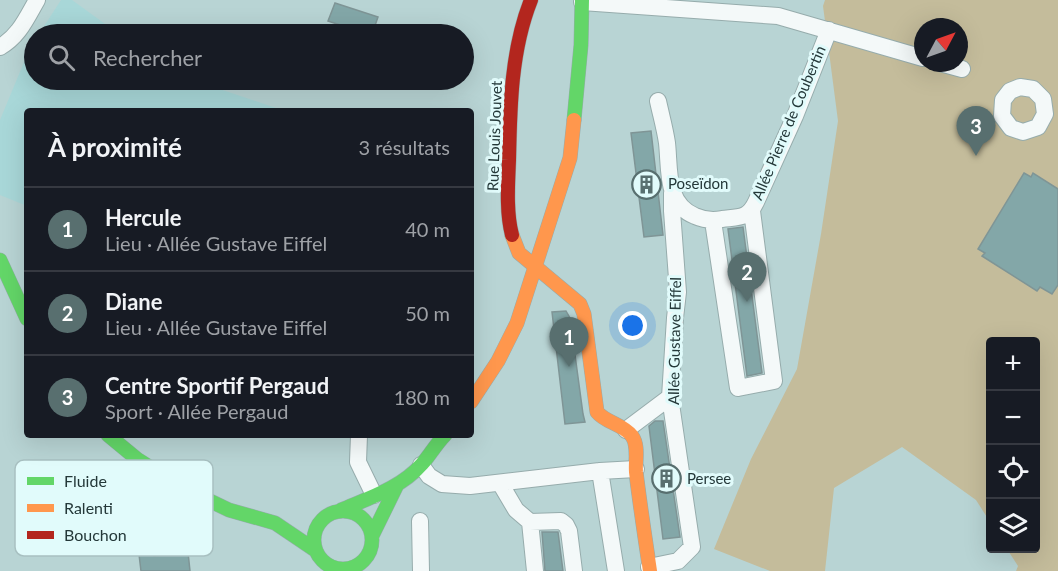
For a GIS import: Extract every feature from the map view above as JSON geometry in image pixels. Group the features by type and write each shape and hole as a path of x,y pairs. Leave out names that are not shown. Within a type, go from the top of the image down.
{"street":[{"path":"0,47 11,40 22,27 38,0"},
{"name":"Rue Louis Jouvet","path":"531,0 523,20 517,46 510,117 508,190 511,232 519,253 535,266"},
{"path":"474,397 498,361 517,323 570,158 581,45 582,1 778,16 914,55"},
{"name":"Allée Pierre de Coubertin","path":"713,221 744,216 752,211 795,116 829,30"},
{"path":"658,102 667,141 672,193 688,213 713,221 738,388 774,381 752,211"},
{"name":"Allée Gustave Eiffel","path":"626,430 633,437 636,446 636,469 650,569 678,561 692,547 670,397 678,292 672,193"},
{"path":"0,260 24,313"},
{"path":"535,266 580,304 584,314 597,412 602,418 626,430 670,397"},
{"path":"112,438 139,460"},
{"path":"359,438 358,462 374,495"},
{"path":"397,485 372,536 371,549 361,563 351,568 332,569 318,557 313,538 316,526 324,517 397,485 421,465 443,438"},
{"path":"421,465 429,476 442,484 470,486 636,469"},
{"path":"600,471 616,571"},
{"path":"500,483 516,510 530,522 561,521 566,525 574,571"},
{"path":"213,502 229,510 274,523 315,550"},
{"path":"341,510 350,511 364,520 372,536"},
{"path":"274,523 324,517"},
{"path":"420,520 421,571"},
{"path":"530,522 535,571"},
{"path":"368,555 368,571"}],"shaded area":[{"path":"61,0 72,0 105,24 45,24"},
{"path":"825,0 1058,0 1058,571 1016,571 1018,566 1010,553 1040,553 1040,337 986,337 986,516 976,500 902,447 834,488 825,571 770,571 714,549 751,459 797,369 838,121 823,6"},
{"path":"24,62 24,90 223,90 276,108 24,108 24,205 0,195 0,120"}],"building":[{"path":"335,3 378,17 376,24 337,24 328,21"},
{"name":"Poseïdon","path":"651,131 663,235 644,237 631,133"},
{"path":"1024,173 1031,177 1033,173 1058,189 1058,285 1052,294 1040,287 1037,291 982,256 985,253 978,249"},
{"path":"743,227 762,373 747,376 728,229"},
{"path":"566,311 570,318 585,422 565,424 552,312"},
{"name":"Persee","path":"655,421 663,421 680,537 663,539 649,426"},
{"path":"542,532 558,532 563,571 545,571"},
{"path":"139,556 188,556 190,571 141,571"}],"traffic: fast":[{"path":"574,120 581,45 582,0"},
{"path":"0,260 24,312"},
{"path":"112,438 139,460"},
{"path":"341,510 384,492 404,480 422,464 442,438"},
{"path":"372,536 397,485"},
{"path":"213,502 229,510 275,523 315,550"},
{"path":"337,511 349,511 364,519 372,534 372,540 372,546 364,561 349,569 337,569 322,561 314,546 314,534 322,519 337,511"}],"traffic: slow":[{"path":"474,397 498,361 517,323 570,158 574,120"},
{"path":"512,235 519,253 580,304 584,314 597,412 628,432 634,440 636,472 650,571"}],"traffic: jam":[{"path":"512,235 508,198 511,99 519,39 531,0"}],"place":[{"name":"Centre Sportif Pergaud","path":"976,156"},
{"name":"Poseïdon","path":"647,184"},
{"name":"Diane","path":"747,302"},
{"name":"Hercule","path":"569,367"},
{"name":"Persee","path":"666,479"}]}
